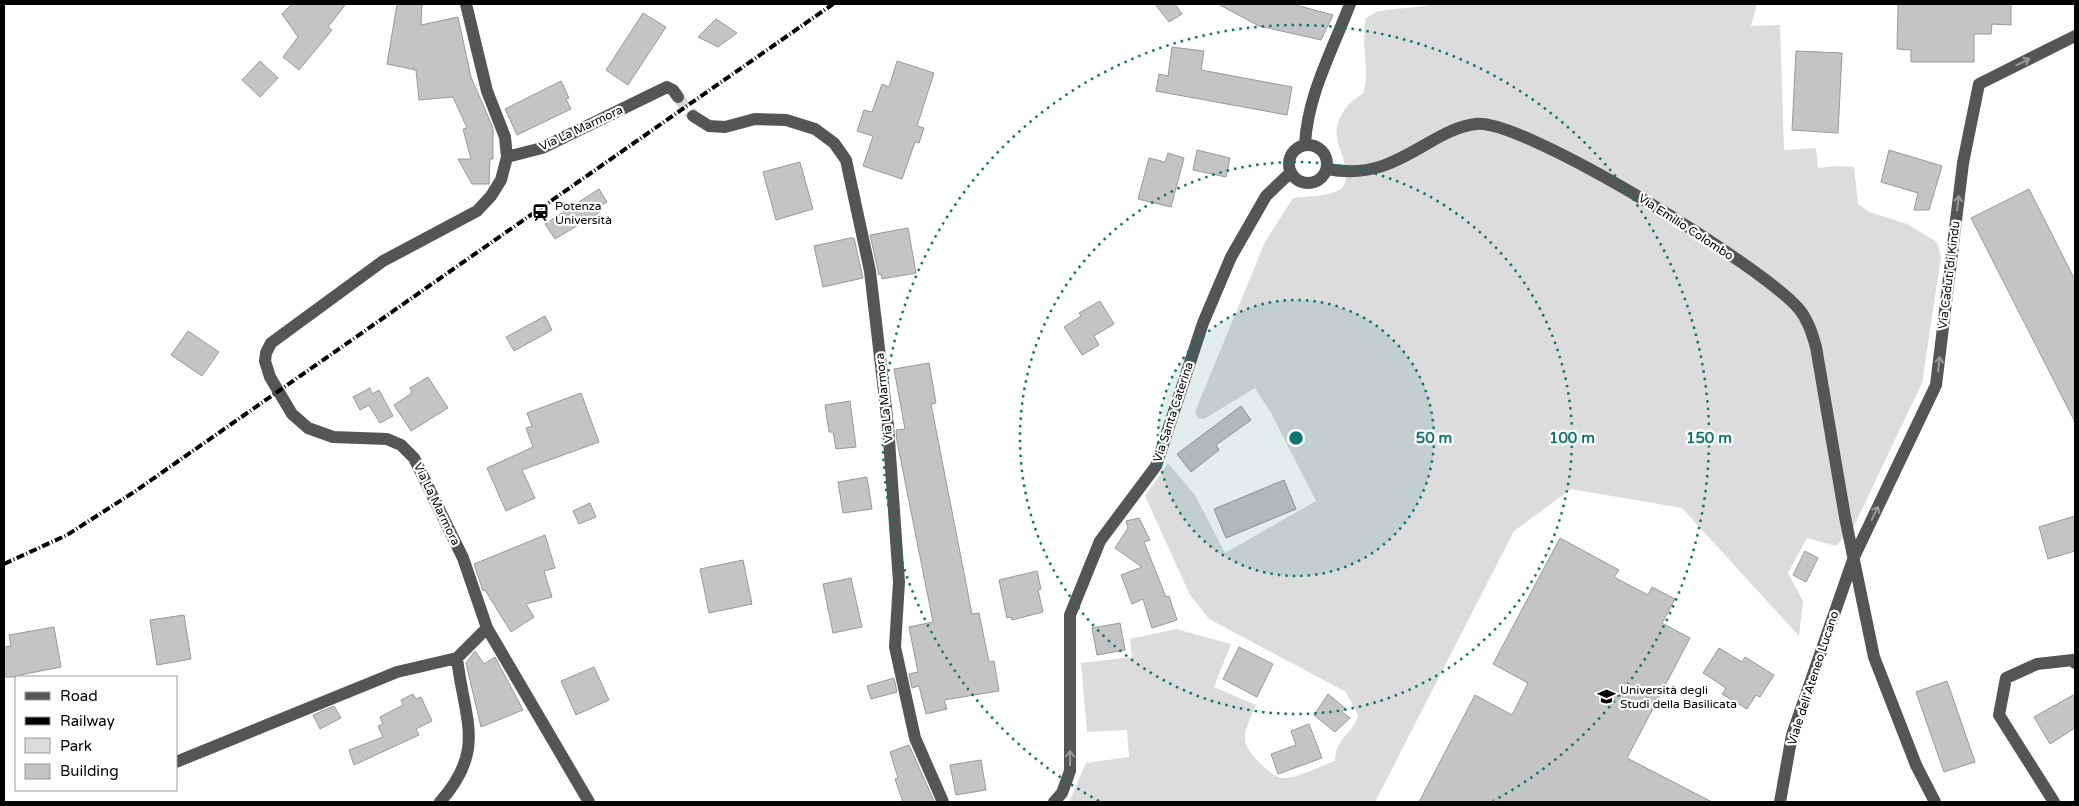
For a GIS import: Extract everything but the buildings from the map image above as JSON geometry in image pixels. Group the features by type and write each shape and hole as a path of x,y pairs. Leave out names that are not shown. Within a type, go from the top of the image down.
{"street":[{"name":"Via La Marmora","path":"466,4 487,91 505,137 507,157 501,180 491,196 477,211 422,239 368,272 271,343 266,353 265,362 270,377 292,414 308,428 333,436 387,439 401,445 414,458 463,558 487,628 588,802"},
{"path":"1305,145 1310,107 1350,4"},
{"name":"Via Caduti di Kindu","path":"1854,557 1936,385 1963,164 1979,84 2075,36"},
{"name":"Via La Marmora","path":"507,157 542,148 667,87 678,96"},
{"name":"Via La Marmora","path":"693,116 709,126 725,127 755,119 786,120 815,128 834,143 846,160 870,271 888,426 899,582 895,647 915,738 943,802"},
{"name":"Via Emilio Colombo","path":"1327,169 1344,172 1366,171 1388,165 1451,131 1476,124 1492,125 1551,151 1639,196 1778,289 1799,309 1810,326 1816,347 1844,516 1874,657 1916,765 1935,802"},
{"path":"1305,145 1312,145 1322,151 1327,162 1327,169 1320,178 1310,183 1299,180 1291,172 1290,156 1294,151 1305,145"},
{"name":"Via Santa Caterina","path":"1054,802 1062,793 1070,771 1070,615 1100,541 1156,466 1203,323 1231,257 1266,196 1291,172"},
{"name":"Viale dell'Ateneo Lucano","path":"1780,802 1792,734 1854,557"},
{"path":"178,761 397,672 457,658 487,628"},
{"path":"440,802 453,788 467,762 470,736 457,658"},
{"path":"2054,802 1999,715 2006,678 2038,664 2073,660 2075,663"}],"green space":[{"path":"1442,4 1757,4 1751,26 1780,25 1784,150 1816,148 1818,168 1854,167 1858,204 1869,212 1907,224 1937,242 1941,257 1922,383 1854,526 1836,546 1807,538 1788,573 1803,601 1799,636 1682,508 1571,489 1514,531 1375,802 1069,802 1086,763 1129,757 1127,730 1087,732 1081,663 1132,657 1130,639 1176,629 1231,644 1214,687 1256,705 1246,731 1246,744 1263,766 1274,775 1287,778 1335,761 1338,746 1356,722 1358,715 1346,692 1209,619 1190,595 1145,496 1168,463 1195,495 1225,553 1316,501 1271,413 1255,388 1204,419 1198,418 1195,412 1265,242 1293,198 1330,194 1342,188 1345,182 1345,167 1338,144 1337,131 1340,118 1347,106 1363,94 1366,75 1364,27 1366,18 1378,11"}],"tunnel":[{"path":"678,97 693,116"}],"railway":[{"path":"4,564 67,535 134,492 833,4"}],"place":[{"name":"Potenza Università","path":"541,213"},
{"name":"Università degli Studi della Basilicata","path":"1606,697"}]}
